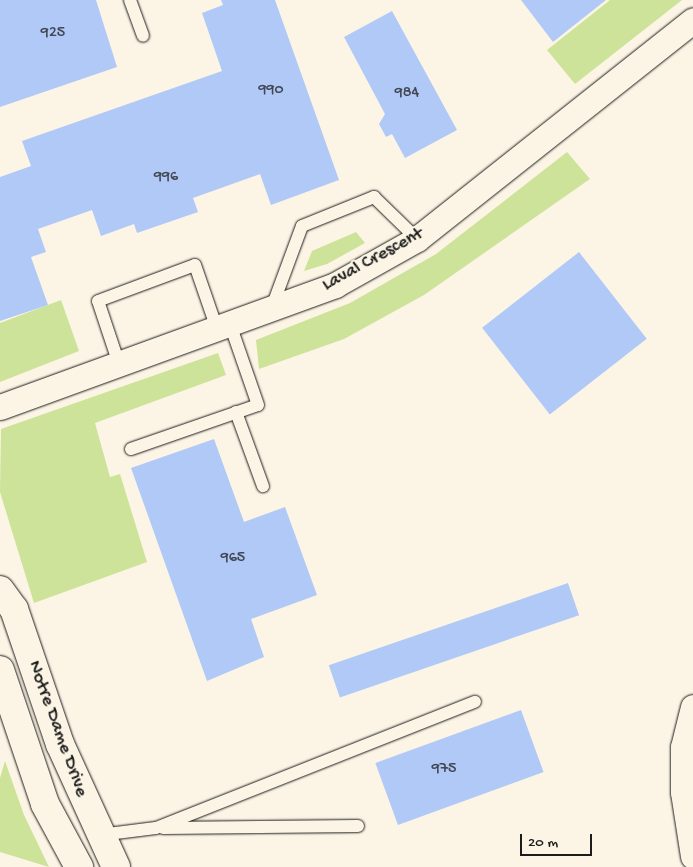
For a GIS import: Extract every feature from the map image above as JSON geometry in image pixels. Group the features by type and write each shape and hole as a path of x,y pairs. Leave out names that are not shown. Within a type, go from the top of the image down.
{"street":[{"name":"Laval Crescent","path":"0,408 335,284 417,240 693,20"},
{"name":"Notre Dame Drive","path":"0,590 14,609 60,744 116,867"},
{"name":"Notre Dame Drive","path":"2,675 45,804 79,867"},
{"path":"0,709 2,675"},
{"path":"693,707 683,747 683,792 693,856"}],"lane":[{"path":"130,0 143,36"},
{"path":"272,307 302,226 374,197 417,240"},
{"path":"119,364 98,301 195,265 258,404 131,448"},
{"path":"236,412 263,486"},
{"path":"156,828 475,702"},
{"path":"100,835 156,828 358,826"}],"green space":[{"path":"610,0 682,0 575,84 547,50"},
{"path":"567,152 590,179 424,295 344,339 259,369 256,340 350,303 436,254"},
{"path":"356,232 365,243 327,264 304,271 312,251"},
{"path":"61,300 79,351 0,382 0,323"},
{"path":"218,353 226,375 95,423 110,477 120,474 147,562 34,603 0,492 1,429"},
{"path":"5,761 24,815 49,867 0,852 0,778"}],"building":[{"path":"0,0 96,0 117,67 0,107"},
{"path":"221,0 275,0 339,180 271,205 260,174 193,198 198,212 137,233 134,224 101,236 92,210 38,229 46,252 31,257 48,305 0,321 0,177 31,166 22,141 222,71 202,13 223,5"},
{"path":"521,0 606,0 553,42"},
{"path":"392,11 457,130 405,158 392,134 386,137 379,124 385,114 344,37"},
{"path":"579,252 647,339 550,414 482,328"},
{"path":"214,439 244,522 285,507 317,595 251,619 264,657 207,681 131,468"},
{"path":"568,583 579,615 340,698 329,665"},
{"path":"521,710 544,772 398,825 375,763"}]}
